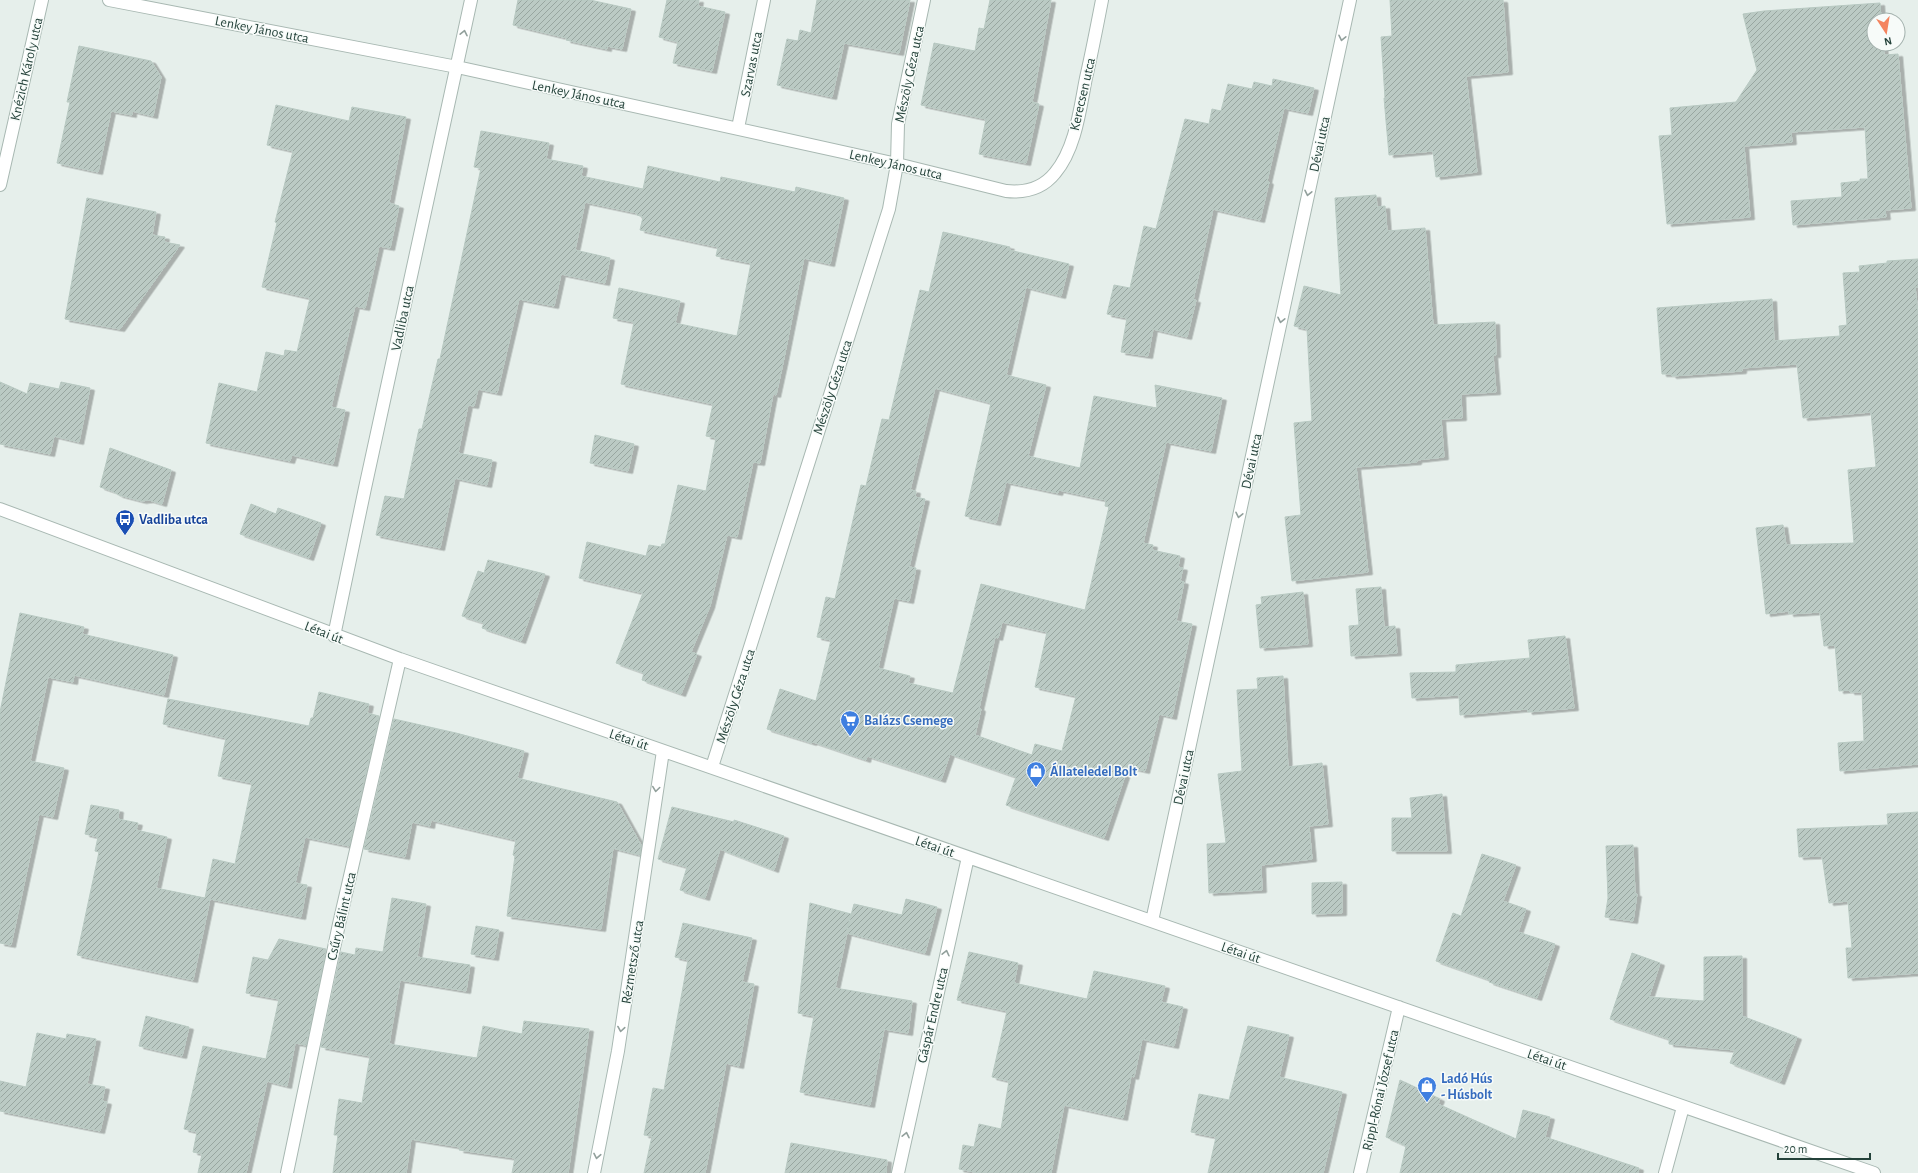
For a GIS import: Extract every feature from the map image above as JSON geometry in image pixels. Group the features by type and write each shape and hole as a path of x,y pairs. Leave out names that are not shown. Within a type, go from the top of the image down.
{"street":[{"name":"Knézich Károly utca","path":"0,186 42,0"},
{"name":"Lenkey János utca","path":"109,0 457,67 738,128 897,164 1006,191 1028,190 1046,181"},
{"name":"Vadliba utca","path":"334,636 364,488 471,0"},
{"name":"Szarvas utca","path":"738,128 764,0"},
{"name":"Mészöly Géza utca","path":"712,767 889,209 897,164 898,124 924,0"},
{"name":"Kerecsen utca","path":"1046,181 1055,173 1071,143 1080,109 1102,0"},
{"name":"Dévai utca","path":"1152,921 1350,0"},
{"name":"Létai út","path":"0,509 334,636 1874,1173"},
{"name":"Csűry Bálint utca","path":"287,1173 339,924 400,659"},
{"name":"Rézmetsző utca","path":"594,1173 618,1051 662,751"},
{"name":"Gáspár Endre utca","path":"898,1173 968,857"},
{"name":"Rippl-Rónai József utca","path":"1360,1173 1399,1007"},
{"path":"1665,1173 1683,1107"}],"building":[{"path":"518,0 590,0 631,9 622,49 607,46 607,49 566,40 567,38 513,25"},
{"path":"667,0 699,0 698,6 725,12 712,71 673,63 678,42 659,37"},
{"path":"817,0 910,0 899,53 844,43 832,97 777,85 787,39 798,41 800,30 811,33"},
{"path":"990,0 1051,0 1032,102 1039,104 1026,163 979,154 986,119 921,105 934,43 975,51 979,28 984,29"},
{"path":"1390,0 1503,0 1508,72 1466,76 1477,172 1436,177 1433,151 1389,155 1381,37 1392,36"},
{"path":"1880,3 1881,12 1866,12 1866,52 1884,52 1884,55 1898,54 1911,208 1885,210 1886,217 1793,225 1791,201 1842,197 1841,183 1868,179 1865,127 1791,132 1792,142 1744,146 1750,217 1667,224 1659,136 1672,135 1670,108 1736,102 1757,70 1743,14 1764,11"},
{"path":"79,46 151,61 161,77 153,116 132,111 132,115 111,111 98,172 57,163 70,102 67,102"},
{"path":"1273,79 1314,88 1308,113 1284,108 1267,181 1269,182 1260,220 1213,209 1193,300 1196,300 1187,337 1153,329 1148,356 1121,352 1127,318 1107,314 1114,285 1130,288 1144,226 1156,229 1185,119 1209,124 1212,109 1221,111 1228,84 1252,89 1254,82 1272,86"},
{"path":"276,105 349,121 352,107 406,117 389,203 399,206 390,248 379,246 365,308 355,306 331,407 345,410 333,464 292,455 290,461 206,443 219,383 257,392 266,352 284,356 285,350 297,352 310,298 262,287 277,223 275,222 293,151 267,145"},
{"path":"481,131 549,143 546,159 583,166 581,176 643,189 648,166 720,182 721,177 795,192 796,187 844,198 830,264 804,258 776,395 773,394 760,463 753,462 737,537 727,535 710,606 691,652 697,654 681,694 642,680 644,673 616,663 643,593 579,578 587,542 646,556 649,545 661,547 662,544 665,544 678,485 706,491 716,438 706,436 713,404 621,384 634,322 613,318 619,288 680,301 675,323 737,336 751,263 716,256 718,247 640,230 643,217 637,215 637,213 585,202 575,250 610,258 605,283 561,274 554,306 519,299 497,393 478,389 474,406 468,405 458,453 492,460 487,485 455,478 440,548 376,535 385,496 404,499 419,429 422,429 438,359 440,359 481,168 474,167"},
{"path":"1376,195 1377,207 1385,206 1387,231 1425,228 1433,325 1495,322 1496,355 1493,355 1496,392 1461,394 1462,418 1441,419 1444,457 1417,460 1417,462 1356,467 1368,572 1292,581 1285,517 1301,515 1294,423 1312,421 1307,329 1294,326 1304,286 1341,295 1335,198"},
{"path":"87,198 156,212 152,235 165,237 164,242 180,245 120,329 65,319"},
{"path":"943,232 1010,247 1009,250 1069,264 1061,296 1026,287 1006,375 1046,385 1028,456 1080,468 1094,396 1157,408 1155,385 1222,398 1211,451 1166,442 1143,543 1153,545 1152,550 1180,556 1178,567 1183,568 1180,581 1184,582 1176,621 1192,624 1172,717 1159,714 1145,771 1128,767 1104,838 1006,805 1016,777 950,754 941,780 867,756 866,760 813,742 812,743 767,729 780,689 816,701 831,640 817,637 826,597 835,599 861,485 866,486 882,419 889,420 920,290 929,292","holes":["935,388 991,403 965,516 996,523 1006,482 1058,493 1059,490 1106,500 1105,506 1109,507 1085,610 981,584 953,693 908,683 910,676 878,668 894,598 909,601 916,568 909,567 925,499 915,497 916,491 910,490","1002,622 1047,632 1035,687 1076,696 1062,751 1035,744 1032,755 975,735 981,709 979,708 995,637 998,638"]},
{"path":"1918,259 1918,287 1915,287 1918,313 1918,764 1840,771 1838,743 1864,741 1862,692 1850,692 1850,690 1839,691 1835,645 1824,646 1820,612 1789,614 1789,611 1766,614 1756,528 1783,525 1786,545 1854,543 1848,470 1876,467 1871,412 1803,418 1797,364 1742,368 1742,371 1672,376 1671,374 1662,374 1657,308 1772,299 1774,341 1840,336 1839,326 1847,325 1843,273 1860,272 1859,266 1887,263 1887,261"},
{"path":"0,382 27,394 30,383 59,389 61,382 90,388 79,442 54,436 50,454 0,444"},
{"path":"595,435 634,444 628,471 590,463"},
{"path":"110,448 171,470 162,504 149,500 142,501 119,495 100,487"},
{"path":"251,504 276,514 278,508 321,523 309,558 240,534"},
{"path":"488,560 545,574 521,641 482,628 484,623 462,616 478,571 484,573"},
{"path":"1381,587 1384,627 1395,626 1397,653 1351,656 1349,626 1359,625 1356,589"},
{"path":"1303,592 1308,644 1260,648 1256,605 1262,604 1261,597"},
{"path":"20,613 84,627 82,634 173,655 164,695 74,675 73,682 48,677 30,761 64,768 53,817 39,814 11,945 0,943 0,712"},
{"path":"1565,636 1574,708 1528,712 1527,709 1460,715 1459,695 1412,698 1410,673 1456,672 1456,665 1530,658 1528,640"},
{"path":"1283,676 1288,767 1322,763 1328,824 1309,826 1312,859 1261,865 1262,890 1209,893 1207,844 1226,843 1218,774 1242,771 1237,690 1258,689 1257,678"},
{"path":"319,692 369,704 367,713 379,716 349,846 305,837 295,883 307,885 301,917 210,899 193,980 77,955 99,852 95,851 98,837 85,834 91,805 119,810 118,819 138,823 136,830 167,837 156,888 205,898 213,859 235,864 252,783 218,776 226,738 163,724 168,699 309,726 311,718 313,718"},
{"path":"394,719 456,733 524,751 517,778 617,802 641,845 640,855 613,848 601,929 507,916 515,856 513,855 516,840 431,820 430,826 412,822 405,857 364,849"},
{"path":"1442,794 1447,851 1392,851 1392,818 1412,818 1410,798"},
{"path":"672,807 734,822 734,820 784,836 774,870 720,849 705,898 680,890 687,867 658,859"},
{"path":"1918,812 1918,973 1848,978 1846,948 1852,948 1848,901 1829,903 1822,856 1799,857 1797,829 1888,825 1887,814"},
{"path":"1633,845 1635,894 1637,894 1633,921 1605,917 1608,898 1606,846"},
{"path":"1482,854 1516,865 1503,901 1526,909 1518,932 1555,944 1537,998 1489,982 1490,980 1436,961 1453,913 1461,916"},
{"path":"1342,882 1342,913 1312,914 1312,883"},
{"path":"392,898 426,904 417,957 470,965 466,991 400,980 389,1044 477,1058 483,1026 522,1034 524,1021 589,1029 568,1173 512,1173 515,1158 459,1150 460,1147 411,1139 406,1173 333,1173 338,1135 334,1135 339,1099 362,1103 370,1056 321,1047 341,952 355,955 356,948 383,952"},
{"path":"906,899 937,907 925,953 847,933 835,988 912,1001 908,1033 884,1029 870,1105 800,1092 814,1016 798,1013 810,903 851,914 847,930 854,904 902,915"},
{"path":"683,923 752,938 742,982 754,984 739,1066 726,1063 705,1173 644,1173 652,1136 644,1135 653,1088 664,1090 688,960 675,957"},
{"path":"476,926 499,930 494,958 471,954"},
{"path":"279,939 326,949 306,1045 295,1043 287,1086 267,1081 246,1173 198,1173 202,1154 193,1152 197,1132 184,1129 203,1046 266,1059 279,999 246,993 253,957 268,960"},
{"path":"969,952 1018,963 1014,983 1087,999 1094,971 1165,986 1161,1002 1183,1007 1174,1046 1142,1039 1134,1077 1131,1076 1123,1118 1064,1105 1051,1173 979,1173 959,1169 963,1145 974,1147 979,1124 1001,1129 1009,1081 992,1077 1007,1011 957,1000"},
{"path":"1632,953 1660,963 1649,997 1704,1001 1704,957 1742,956 1742,1016 1797,1037 1780,1082 1730,1063 1735,1050 1669,1044 1669,1039 1610,1019"},
{"path":"146,1016 189,1027 182,1056 139,1046"},
{"path":"1248,1026 1289,1035 1279,1077 1342,1092 1323,1173 1208,1173 1216,1137 1191,1132 1199,1094 1229,1100"},
{"path":"37,1033 66,1039 67,1034 96,1039 87,1084 105,1087 102,1101 107,1102 100,1131 0,1111 0,1081 26,1087"},
{"path":"1400,1080 1440,1099 1438,1104 1516,1139 1523,1110 1550,1117 1545,1137 1639,1168 1638,1173 1400,1173 1406,1146 1386,1137"},
{"path":"791,1143 887,1160 886,1173 785,1173"}],"place":[{"name":"Vadliba utca","path":"125,536"},
{"name":"Balázs Csemege","path":"850,737"},
{"name":"Állateledel Bolt","path":"1036,788"},
{"name":"Ladó Hús - Húsbolt","path":"1427,1103"}]}
